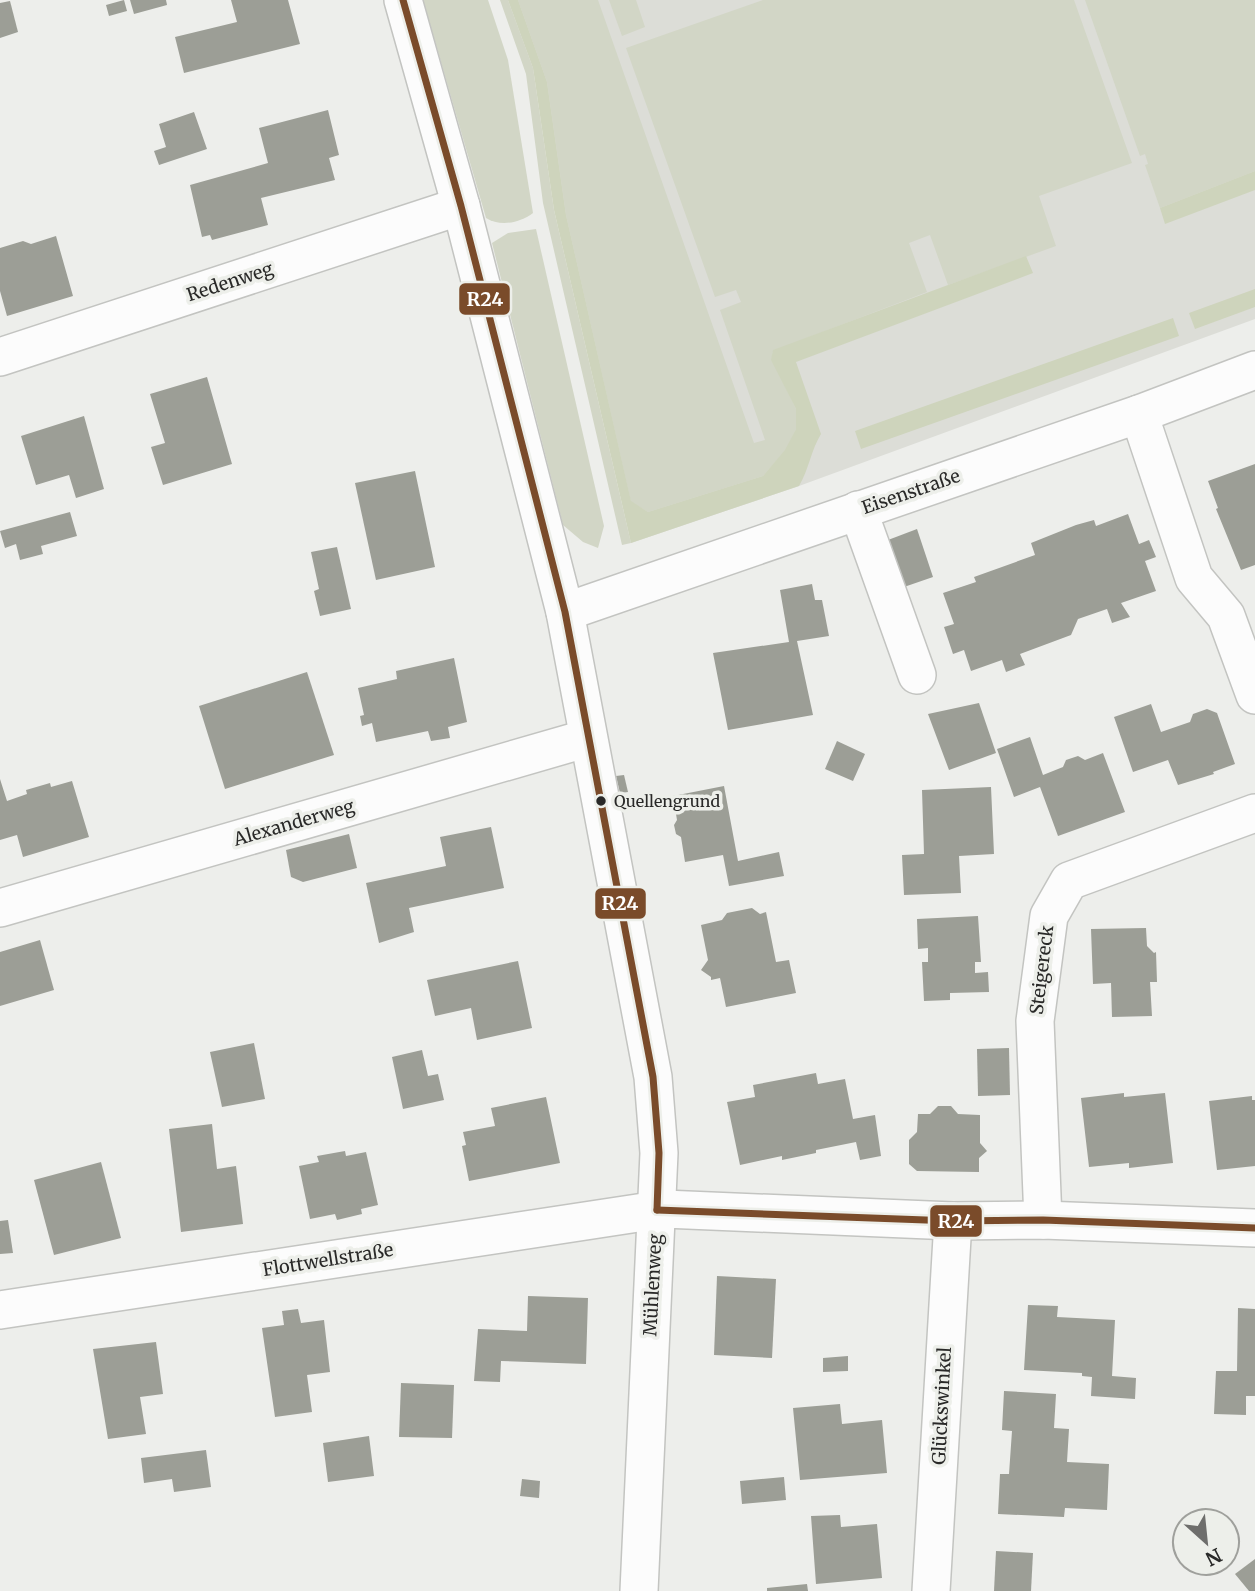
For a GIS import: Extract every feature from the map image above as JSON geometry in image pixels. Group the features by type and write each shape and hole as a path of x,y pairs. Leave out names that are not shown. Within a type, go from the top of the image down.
{"street":[{"name":"Mühlenweg","path":"403,0 461,206 565,612 653,1077 659,1153 639,1591"},
{"name":"Redenweg","path":"0,357 461,206"},
{"name":"Eisenstraße","path":"565,612 1139,414 1255,370"},
{"path":"1139,414 1194,578 1226,616 1255,695"},
{"path":"858,510 918,675"},
{"name":"Alexanderweg","path":"0,908 588,738"},
{"name":"Steigereck","path":"1043,1220 1035,1021 1049,915 1069,881 1255,813"},
{"name":"Flottwellstraße","path":"0,1310 657,1210 1255,1228"},
{"name":"Glückswinkel","path":"931,1591 953,1221"}],"shaded area":[{"path":"508,0 1255,0 1255,319 799,486 631,543 533,68"}],"green space":[{"path":"423,0 488,0 508,60 533,213 522,219 504,223 486,218"},
{"path":"500,0 508,0 533,68 554,210 631,543 622,545 543,203 526,74"},
{"path":"508,0 518,0 547,82 566,215 631,501 648,512 763,476 785,450 796,429 796,409 771,360 773,350 1026,256 1033,273 796,362 821,434 799,486 631,543 554,210 533,68"},
{"path":"518,0 598,0 754,443 765,440 720,310 741,302 736,290 715,297 626,48 763,0 1074,0 1132,163 1039,196 1056,246 948,285 930,235 909,243 927,292 773,351 772,360 796,409 796,429 786,450 763,476 648,512 631,502 566,215 547,82"},
{"path":"609,0 636,0 645,27 622,36"},
{"path":"1085,0 1255,0 1255,171 1160,208 1145,165 1148,164 1145,154 1140,156"},
{"path":"1255,171 1255,190 1165,224 1160,208"},
{"path":"536,229 604,526 598,548 583,542 563,525 492,243 508,233"},
{"path":"1255,289 1255,307 1195,329 1189,313"},
{"path":"1173,318 1179,336 861,449 855,431"}],"building":[{"path":"124,0 127,11 109,16 106,5"},
{"path":"130,0 166,0 167,5 134,14"},
{"path":"231,0 288,0 300,44 184,73 175,37 237,22"},
{"path":"10,1 18,32 0,38 0,3"},
{"path":"328,110 339,155 329,158 335,180 261,198 268,225 212,240 210,235 202,237 190,185 268,163 259,128"},
{"path":"194,112 207,149 159,165 154,151 166,147 159,124"},
{"path":"56,236 73,296 7,316 0,291 0,248 23,241 31,244"},
{"path":"207,377 232,464 163,485 151,447 165,443 150,394"},
{"path":"84,416 104,489 76,498 69,475 36,485 21,436"},
{"path":"1255,464 1255,565 1241,570 1216,509 1218,508 1208,481"},
{"path":"415,471 435,567 376,580 355,483"},
{"path":"70,512 77,536 41,546 43,554 20,560 16,544 5,548 0,531"},
{"path":"1128,514 1139,544 1149,540 1156,557 1145,561 1156,591 1121,603 1130,617 1112,623 1107,609 1078,619 1071,635 1020,654 1025,665 1006,672 1002,660 971,671 964,650 953,654 944,627 954,624 943,593 976,582 974,577 1035,555 1031,543 1076,525 1094,520 1096,526"},
{"path":"917,529 933,577 904,587 888,540"},
{"path":"337,547 351,609 320,616 314,591 319,589 311,552"},
{"path":"812,584 815,600 822,600 829,636 797,641 813,715 728,730 713,653 789,642 780,590"},
{"path":"454,658 467,722 448,727 450,738 431,741 428,731 376,742 372,723 362,726 360,716 364,715 358,688 397,679 396,671"},
{"path":"307,672 334,755 225,789 199,706"},
{"path":"979,703 996,753 949,770 928,714"},
{"path":"1151,704 1161,732 1190,722 1193,714 1207,709 1217,713 1235,764 1213,772 1214,774 1178,785 1168,760 1133,772 1114,717"},
{"path":"1030,737 1043,775 1063,767 1066,760 1078,756 1085,760 1103,753 1125,812 1058,836 1040,787 1014,797 997,749"},
{"path":"837,741 865,754 853,781 825,769"},
{"path":"624,775 628,792 620,793 616,776"},
{"path":"0,779 7,801 27,794 26,790 50,783 51,787 72,781 89,837 23,857 17,835 0,840"},
{"path":"724,786 738,861 779,852 784,876 729,886 723,855 685,862 681,837 676,834 674,825 677,820 673,796"},
{"path":"991,787 994,854 959,856 961,893 904,895 902,855 924,854 922,790"},
{"path":"491,827 504,888 409,908 414,932 379,943 366,883 446,866 440,837"},
{"path":"349,834 357,868 303,882 291,877 286,850"},
{"path":"752,908 760,914 766,912 776,962 789,960 796,993 726,1007 720,978 711,980 711,977 701,970 708,960 701,925 722,920 727,913"},
{"path":"978,916 981,962 975,962 975,973 988,972 989,992 950,993 950,1000 924,1001 922,962 928,962 928,948 918,949 917,919"},
{"path":"1146,928 1147,946 1156,952 1157,982 1150,982 1152,1016 1112,1017 1111,983 1093,984 1091,929"},
{"path":"40,940 54,990 0,1006 0,952"},
{"path":"518,961 532,1028 477,1040 471,1008 435,1016 427,980"},
{"path":"254,1043 265,1099 222,1107 210,1052"},
{"path":"1009,1048 1010,1095 978,1096 977,1049"},
{"path":"422,1050 428,1076 438,1074 444,1100 403,1109 392,1057"},
{"path":"816,1073 818,1084 845,1079 853,1119 875,1115 881,1156 860,1160 856,1142 782,1160 782,1156 740,1165 727,1102 755,1097 753,1085"},
{"path":"1124,1093 1124,1097 1165,1093 1173,1163 1129,1168 1129,1163 1089,1167 1081,1098"},
{"path":"1252,1096 1252,1100 1255,1100 1255,1166 1217,1170 1209,1101"},
{"path":"546,1097 560,1163 469,1181 462,1146 466,1145 463,1132 495,1126 491,1108"},
{"path":"938,1106 951,1106 958,1114 980,1115 980,1143 987,1151 979,1158 979,1172 917,1171 909,1164 909,1140 917,1132 918,1114 930,1114"},
{"path":"212,1124 217,1169 236,1166 243,1224 181,1232 169,1129"},
{"path":"345,1151 346,1156 366,1152 378,1205 361,1209 362,1214 337,1220 335,1214 310,1219 299,1166 319,1162 317,1156"},
{"path":"101,1162 121,1238 54,1255 34,1180"},
{"path":"8,1220 13,1253 0,1254 0,1221"},
{"path":"717,1276 776,1279 772,1358 714,1355"},
{"path":"528,1296 588,1298 586,1364 501,1361 500,1382 474,1381 478,1329 527,1331"},
{"path":"1028,1305 1058,1306 1057,1317 1115,1320 1112,1376 1136,1378 1135,1399 1091,1396 1092,1377 1082,1376 1082,1373 1024,1370"},
{"path":"1238,1308 1255,1309 1255,1396 1246,1396 1246,1415 1214,1414 1216,1371 1237,1371"},
{"path":"298,1309 301,1323 324,1320 330,1372 307,1375 312,1412 275,1417 262,1328 284,1325 282,1311"},
{"path":"156,1342 163,1394 140,1397 146,1434 108,1439 93,1349"},
{"path":"848,1356 848,1371 823,1372 823,1358"},
{"path":"401,1383 454,1385 452,1438 399,1437"},
{"path":"1004,1391 1056,1394 1054,1428 1069,1429 1067,1462 1109,1464 1107,1510 1065,1508 1064,1517 998,1514 1000,1474 1009,1474 1012,1431 1002,1430"},
{"path":"840,1404 842,1424 882,1420 887,1473 800,1480 793,1408"},
{"path":"369,1436 374,1476 328,1482 323,1443"},
{"path":"206,1450 211,1487 174,1492 172,1479 144,1483 141,1458"},
{"path":"784,1477 786,1500 742,1504 740,1481"},
{"path":"522,1479 540,1481 539,1498 520,1496"},
{"path":"840,1515 841,1527 877,1524 882,1578 816,1584 811,1516"},
{"path":"996,1551 1033,1553 1031,1591 994,1591"},
{"path":"1255,1559 1255,1591 1249,1591 1237,1577 1241,1577 1241,1570"},
{"path":"807,1584 808,1591 767,1591 767,1588"}],"transit line":[{"name":"R24","path":"403,0 461,206 565,612 653,1077 659,1153 657,1210"},
{"name":"R24","path":"657,1210 1255,1228"}],"place":[{"name":"Quellengrund","path":"601,801"}]}
